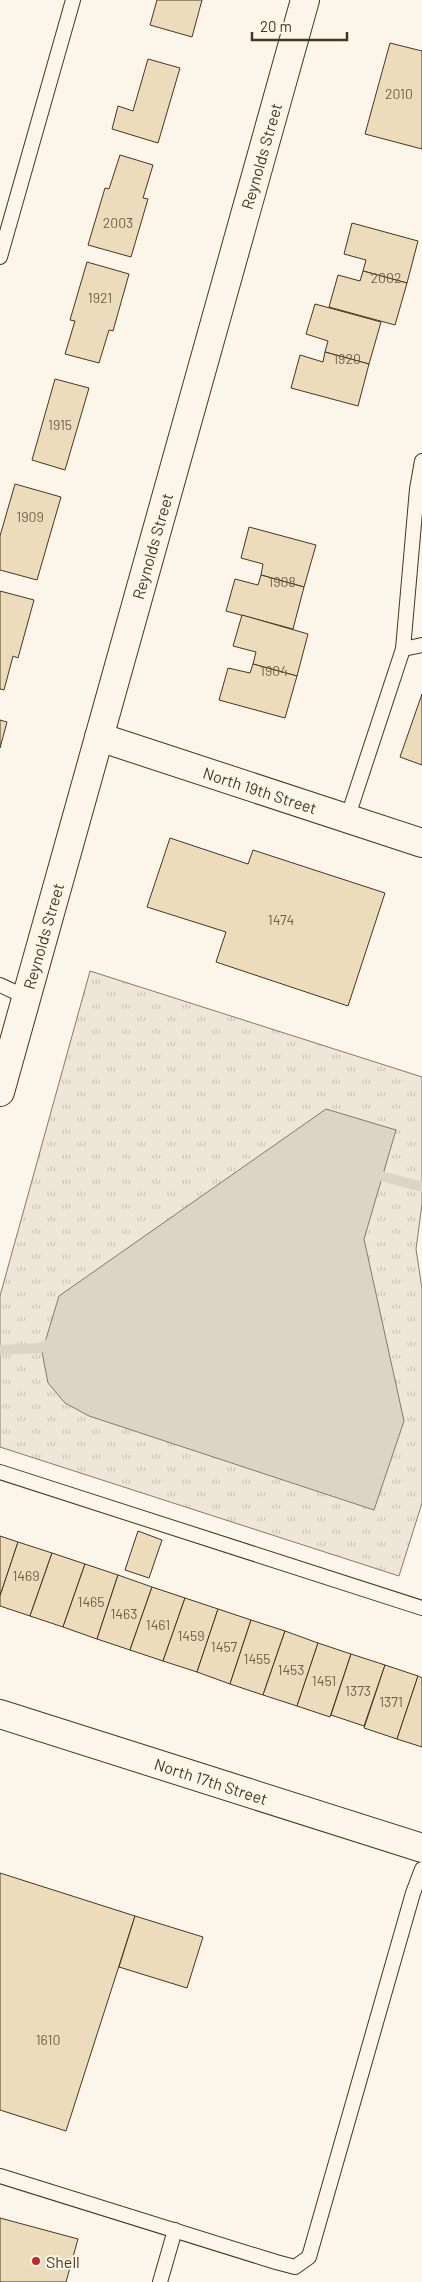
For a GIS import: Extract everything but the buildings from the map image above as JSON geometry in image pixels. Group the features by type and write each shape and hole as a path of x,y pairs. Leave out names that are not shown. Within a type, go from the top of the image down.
{"main road":[{"name":"Reynolds Street","path":"0,1092 305,0"},
{"name":"North 19th Street","path":"99,737 422,844"},
{"name":"North 17th Street","path":"0,1714 422,1848"}],"lane":[{"path":"0,257 72,0"},
{"path":"346,819 403,649 422,460"},
{"path":"403,649 422,645"},
{"path":"0,985 26,997"},
{"path":"0,1472 422,1608"},
{"path":"0,2176 294,2267 309,2257 410,1902 422,1869"},
{"path":"160,2282 175,2230"}],"green space":[{"path":"90,971 422,1077 422,1204 416,1249 422,1289 422,1503 399,1576 0,1447 0,1296"}],"shaded area":[{"path":"326,1109 396,1130 364,1239 404,1421 374,1510 89,1416 65,1403 48,1383 42,1352 59,1296"}],"waterway":[{"path":"370,1173 422,1187"},
{"path":"0,1350 40,1348 55,1341"}],"place":[{"name":"Shell","path":"36,2261"}]}
